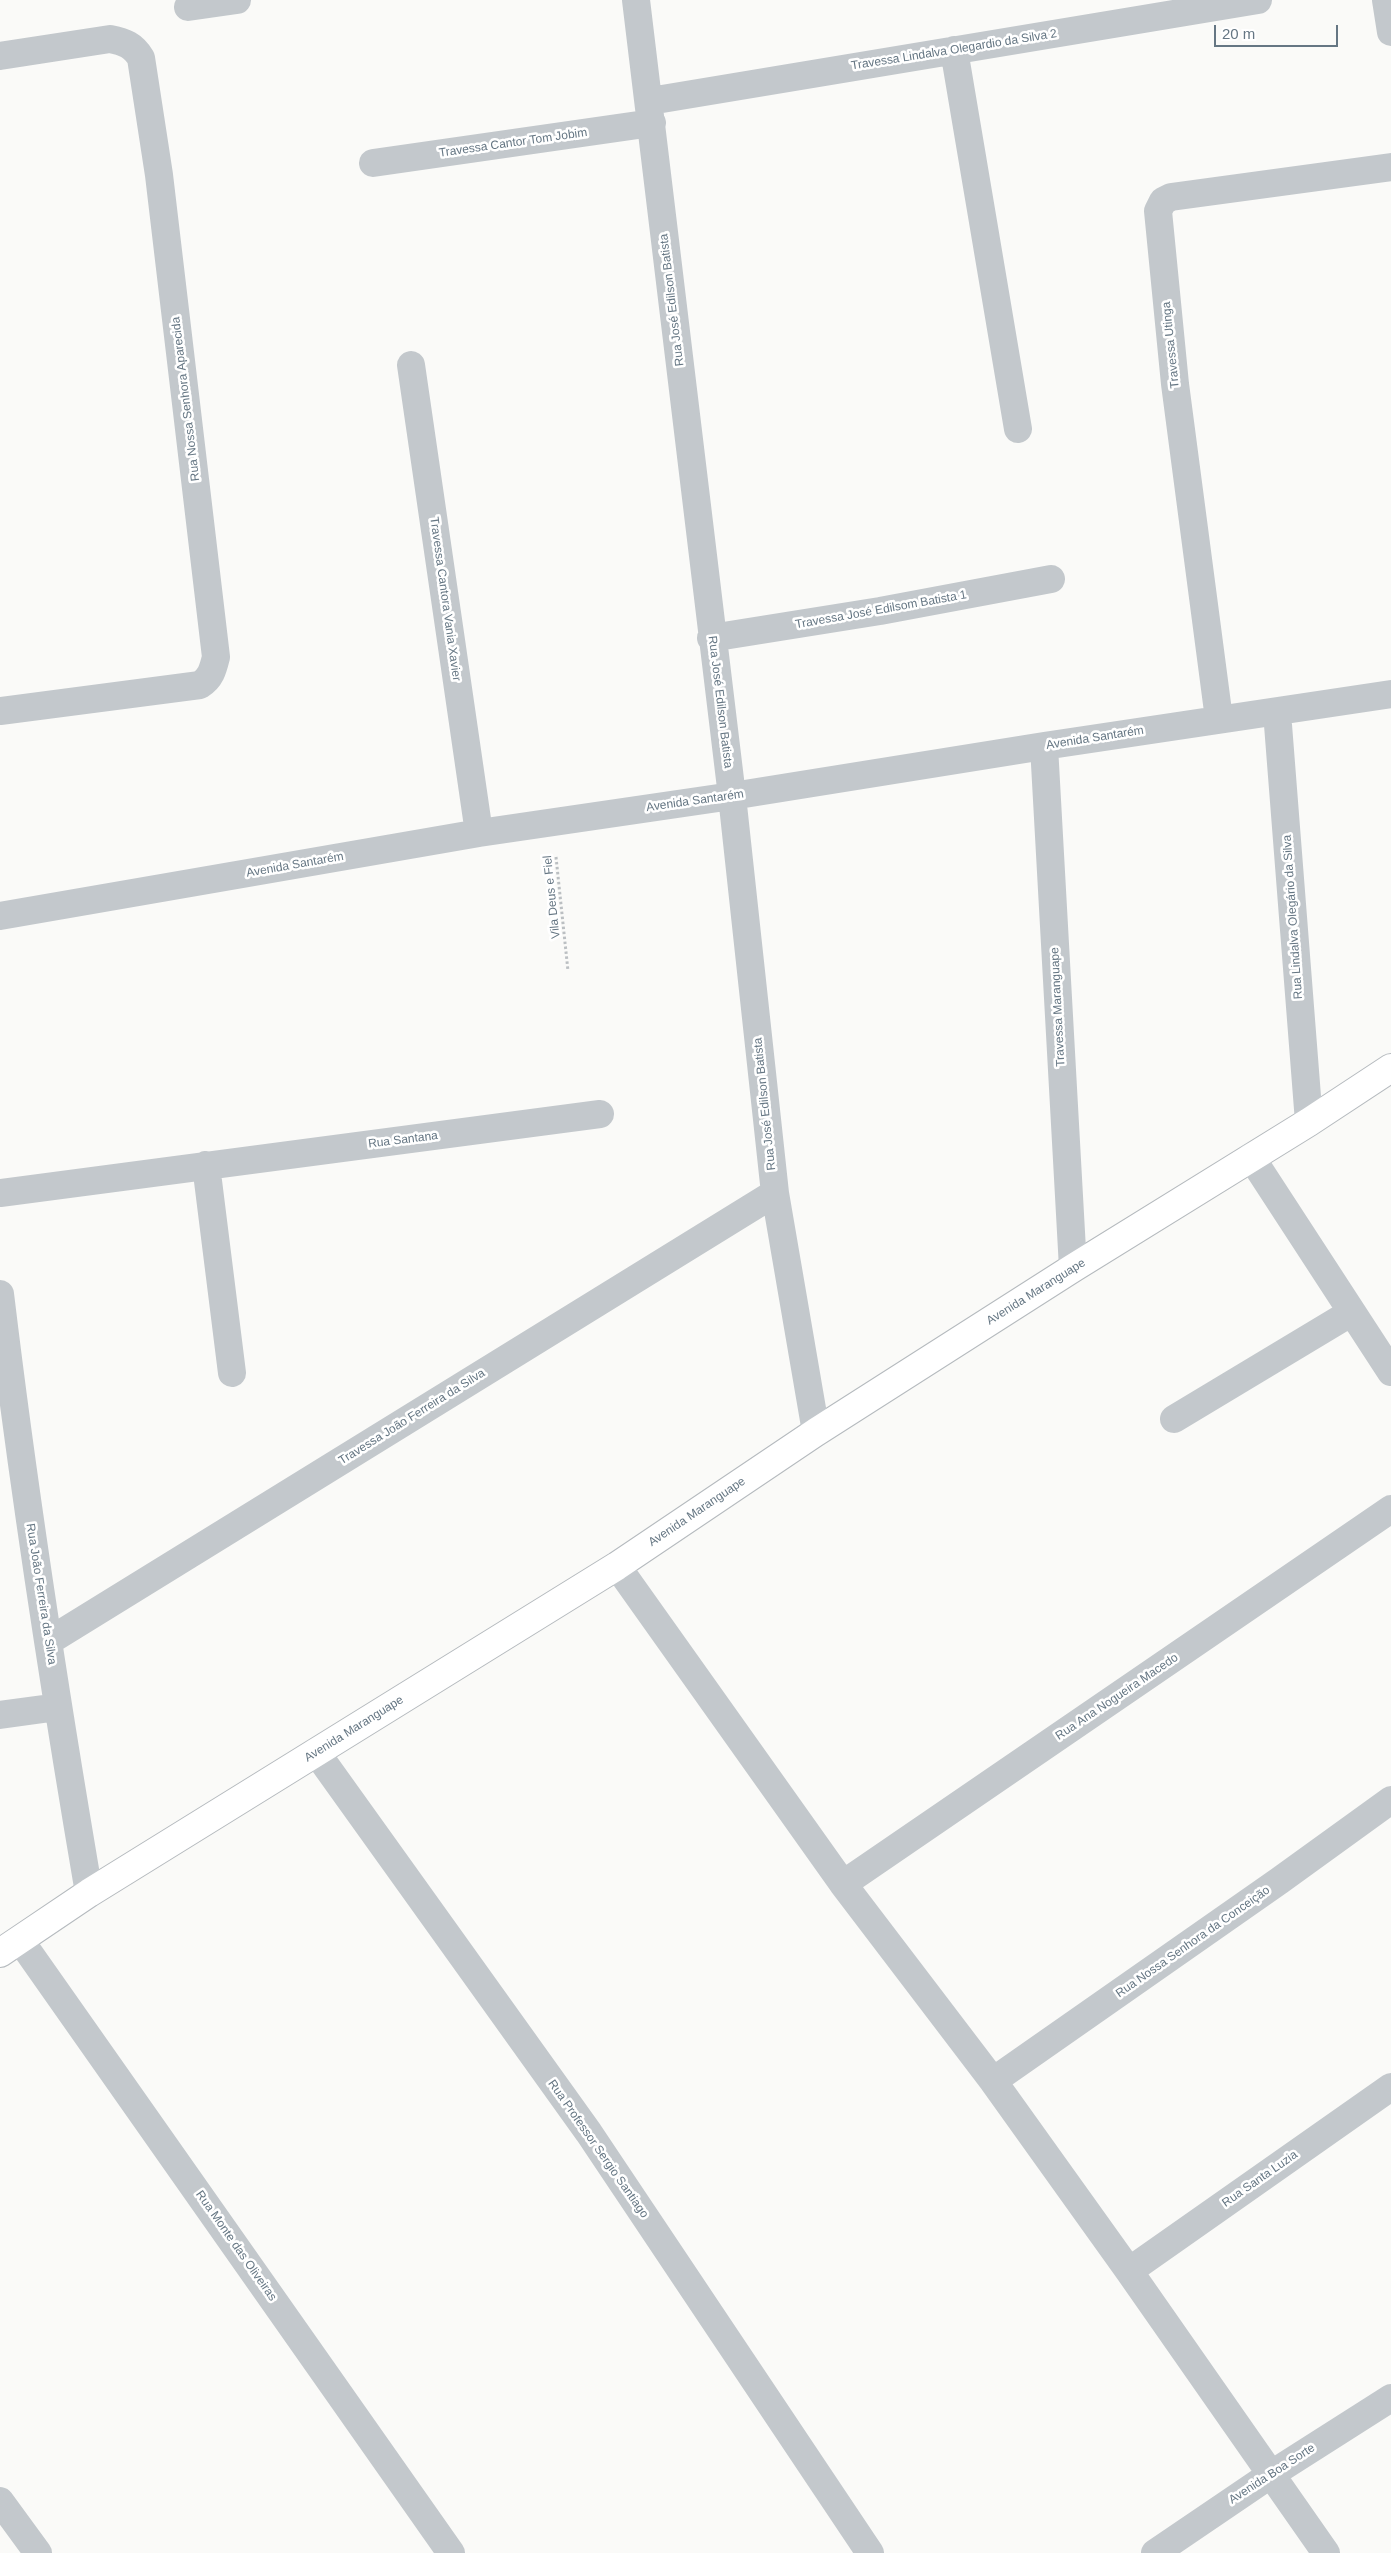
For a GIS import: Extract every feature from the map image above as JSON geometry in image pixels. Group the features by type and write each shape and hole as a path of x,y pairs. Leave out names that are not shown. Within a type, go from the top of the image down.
{"main road":[{"name":"Avenida Maranguape","path":"10,1946 89,1893 617,1566 816,1432 1073,1268 1309,1122 1391,1068"}],"street":[{"path":"188,7 237,0"},
{"name":"Rua José Edilson Batista","path":"636,0 732,796 775,1193 816,1432"},
{"name":"Travessa Lindalva Olegardio da Silva 2","path":"651,112 954,50 1258,0"},
{"name":"Rua Nossa Senhora Aparecida","path":"0,56 110,39 124,41 135,48 141,58 162,194 216,657 207,681 200,685 0,711"},
{"path":"954,50 1018,429"},
{"name":"Travessa Cantor Tom Jobim","path":"373,163 651,112"},
{"name":"Travessa Utinga","path":"1218,720 1175,384 1158,211 1163,201 1171,198 1391,167"},
{"name":"Travessa Cantora Vania Xavier","path":"411,365 479,833"},
{"name":"Travessa José Edilsom Batista 1","path":"712,638 880,611 1051,579"},
{"name":"Avenida Santarém","path":"0,916 552,821 732,796 1044,746 1391,694"},
{"name":"Rua Lindalva Olegário da Silva","path":"1278,712 1309,1122"},
{"name":"Travessa Maranguape","path":"1044,746 1073,1268"},
{"name":"Rua Santana","path":"0,1193 600,1114"},
{"path":"1250,1157 1391,1372"},
{"path":"206,1165 232,1374"},
{"name":"Travessa João Ferreira da Silva","path":"49,1642 775,1193"},
{"name":"Rua João Ferreira da Silva","path":"0,1294 9,1438 49,1642 89,1893"},
{"path":"1174,1419 1352,1312"},
{"name":"Rua Ana Nogueira Macedo","path":"843,1884 1391,1509"},
{"path":"617,1566 843,1884 993,2081 1129,2271 1326,2553"},
{"path":"0,1716 58,1707"},
{"name":"Rua Professor Sergio Santiago","path":"316,1752 595,2142 870,2553"},
{"name":"Rua Nossa Senhora da Conceição","path":"993,2081 1280,1881 1391,1800"},
{"name":"Rua Monte das Oliveiras","path":"10,1946 451,2553"},
{"name":"Rua Santa Luzia","path":"1129,2271 1391,2088"},
{"name":"Avenida Boa Sorte","path":"1154,2553 1270,2474 1391,2398"},
{"path":"0,2501 38,2553"}],"path":[{"name":"Vila Deus e Fiel","path":"552,821 568,971"}]}
